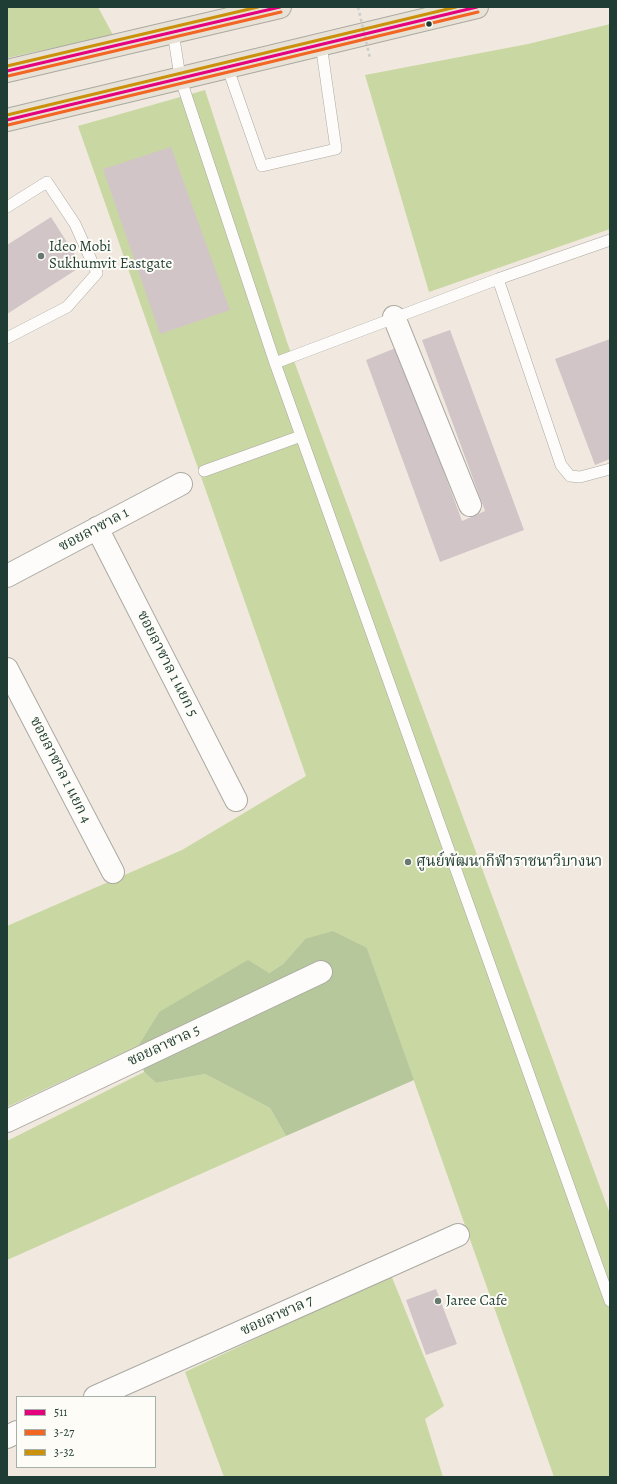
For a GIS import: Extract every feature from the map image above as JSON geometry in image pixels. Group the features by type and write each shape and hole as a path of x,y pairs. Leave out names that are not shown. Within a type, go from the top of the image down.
{"highway":[{"path":"7,71 278,7"},
{"path":"7,120 180,77 477,7"}],"street":[{"path":"394,318 470,505"},
{"name":"ซอยลาซาล 1","path":"7,576 181,484"},
{"name":"ซอยลาซาล 1 แยก 5","path":"97,528 236,800"},
{"name":"ซอยลาซาล 1 แยก 4","path":"7,669 113,872"},
{"name":"ซอยลาซาล 5","path":"7,1121 322,972"},
{"name":"ซอยลาซาล 7","path":"98,1396 458,1234"},
{"path":"7,1437 16,1432"}],"lane":[{"path":"173,32 180,77 275,363 610,1301"},
{"path":"227,66 262,166 336,149 321,44"},
{"path":"7,207 47,182 75,224 97,273 67,307 7,338"},
{"path":"275,363 498,279 610,240"},
{"path":"498,279 561,465 570,476 580,477 610,469"},
{"path":"204,471 301,436"}],"path":[{"path":"358,7 370,58"}],"green space":[{"path":"7,7 98,7 113,35 7,58"},
{"path":"610,24 610,229 429,292 365,75 528,44"},
{"name":"ศูนย์พัฒนากีฬาราชนาวีบางนา","path":"205,90 287,342 610,1214 610,1477 554,1477 367,948 305,939 283,964 269,973 159,1012 138,1046 7,1107 7,926 182,850 306,776 78,126"},
{"path":"333,931 367,948 414,1080 286,1136 270,1108 205,1074 156,1083 144,1072 138,1046 159,1012 248,960 269,973 283,964 305,939"},
{"path":"144,1072 156,1083 205,1074 270,1108 286,1136 7,1260 7,1141"},
{"path":"391,1275 444,1406 425,1419 443,1477 224,1477 185,1372"}],"building":[{"path":"171,147 230,310 160,334 103,169"},
{"name":"Ideo Mobi Sukhumvit Eastgate","path":"51,217 82,266 7,314 7,245"},
{"path":"450,330 524,530 440,562 366,360 398,347 462,521 485,511 422,340"},
{"path":"610,339 610,459 595,465 555,359"},
{"path":"436,1289 457,1344 426,1355 406,1300"}],"transit line":[{"name":"3-32","path":"7,66 258,7"},
{"name":"511","path":"7,71 280,7"},
{"name":"3-32","path":"7,115 456,7"},
{"name":"511","path":"7,120 477,7"},
{"name":"3-27","path":"8,76 281,12"},
{"name":"3-27","path":"8,125 478,12"}],"place":[{"name":"Ideo Mobi Sukhumvit Eastgate","path":"41,256"},
{"name":"ศูนย์พัฒนากีฬาราชนาวีบางนา","path":"408,862"},
{"name":"Jaree Cafe","path":"438,1301"}]}
